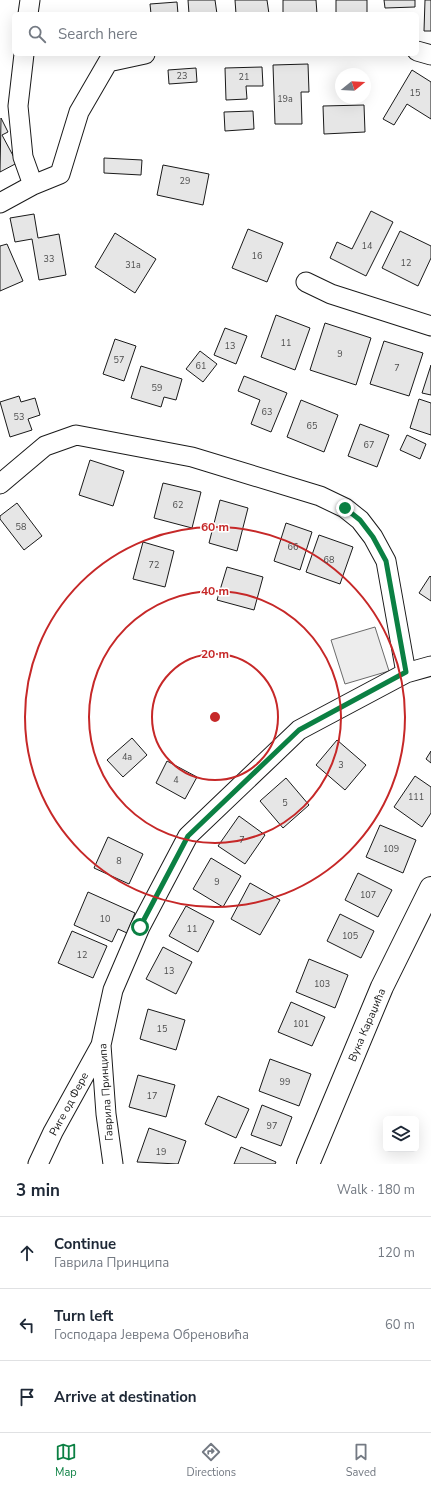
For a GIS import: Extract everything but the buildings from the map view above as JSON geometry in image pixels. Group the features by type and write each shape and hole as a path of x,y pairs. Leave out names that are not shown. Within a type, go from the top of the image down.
{"street":[{"path":"28,12 30,0"},
{"path":"419,52 431,55"},
{"path":"24,56 18,106 23,157 33,185"},
{"path":"0,203 33,185 60,174 79,112 108,62 136,56"},
{"path":"306,282 331,294 431,326"},
{"path":"0,484 45,446 76,435 192,457 320,496 345,508 360,520 373,537 386,561 406,672"},
{"name":"Гаврила Принципа","path":"113,1164 106,1114 101,1045 113,990 140,927 188,836 299,730 406,672 431,666"},
{"name":"Вука Караџића","path":"308,1164 382,987 431,888"},
{"name":"Риге од Фере","path":"38,1164 53,1132 101,1045"}],"shaded area":[{"path":"375,627 389,671 345,684 331,640"}],"route":[{"path":"140,927 188,836 299,730 406,672 386,561 373,537 360,520 345,508"}]}
